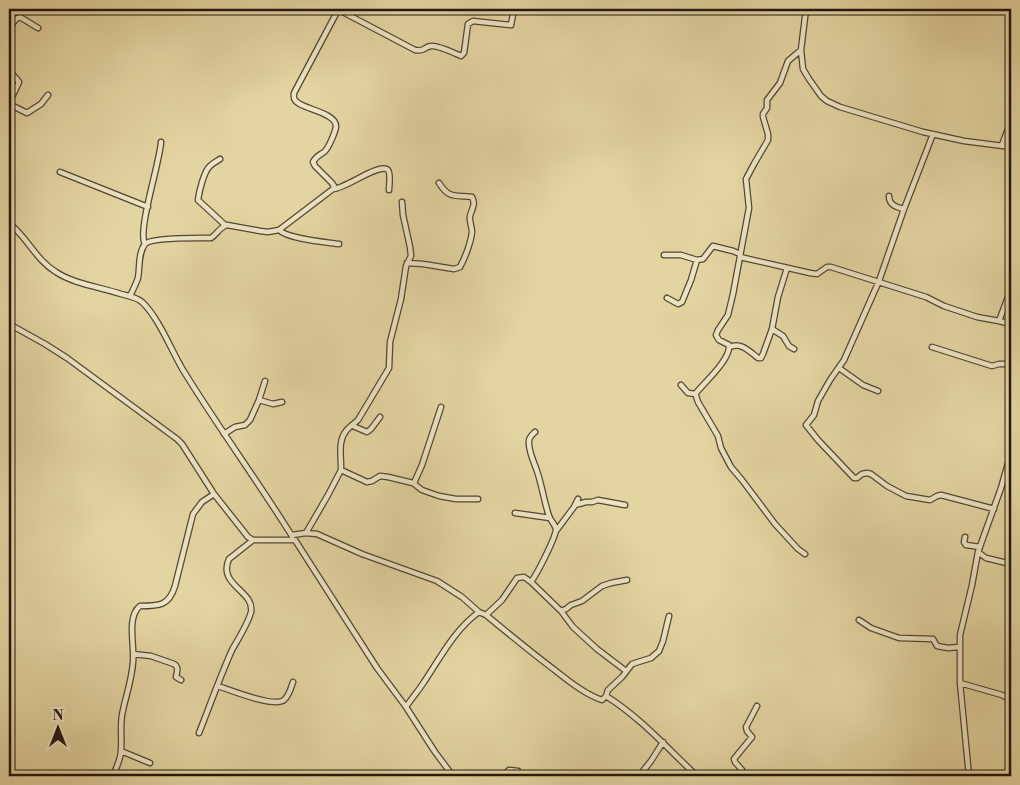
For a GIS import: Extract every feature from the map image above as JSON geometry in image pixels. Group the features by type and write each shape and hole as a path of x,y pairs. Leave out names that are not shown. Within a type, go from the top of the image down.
{"street":[{"path":"333,189 332,182 313,162 327,148 336,128 335,123 314,109 296,102 294,93 337,9 415,50 421,51 430,46 435,46 462,56 466,45 468,24 473,22 512,25 514,9"},
{"path":"806,9 801,50 804,68 809,79 827,101 840,108 933,134 1011,147"},
{"path":"9,28 16,18 20,17 38,28"},
{"path":"730,347 719,340 716,335 730,309 749,208 746,179 768,140 763,117 767,108 767,100 780,82 788,61 801,50"},
{"path":"14,76 19,82 9,102 25,113 41,104 48,95"},
{"path":"1002,145 1011,121"},
{"path":"933,134 904,209 879,282 844,360 830,380 818,401 814,415 806,425 853,477 856,478 867,473 906,496 930,500 941,495 994,509"},
{"path":"130,296 137,280 139,262 145,244 143,235 161,142"},
{"path":"220,159 208,167 198,200 225,225 268,232 279,230 333,189 336,190 377,170 388,170 389,190"},
{"path":"60,172 148,207"},
{"path":"407,263 456,269 464,261 472,231 470,217 474,207 474,200 469,196 458,197 449,194 439,183"},
{"path":"890,196 892,204 904,209"},
{"path":"306,533 342,467 341,439 346,431 353,426 389,368 390,342 407,263 411,256 402,202"},
{"path":"9,223 56,273 78,282 130,296 141,301 153,316 180,365 224,434 292,535 377,668 453,776"},
{"path":"145,244 151,240 160,239 211,238 225,225"},
{"path":"279,230 292,236 339,244"},
{"path":"664,255 681,255 697,260 703,259 711,247 715,246 787,268 817,274 828,266 926,296 944,306 968,314 1011,324"},
{"path":"667,298 678,304 682,302 697,260"},
{"path":"730,347 739,345 758,358 761,358 772,329 778,297 787,268"},
{"path":"999,321 1011,289"},
{"path":"9,324 67,358 170,433 182,444 214,494 248,537 253,540 295,540"},
{"path":"772,329 783,336 789,346 794,349"},
{"path":"696,394 723,362 730,347"},
{"path":"932,347 992,366 1011,364"},
{"path":"839,368 862,385 878,391"},
{"path":"224,434 235,427 248,423 259,400 265,381"},
{"path":"681,384 688,393 696,394"},
{"path":"696,394 698,402 718,436 721,448 731,467 775,524 805,554"},
{"path":"259,400 273,404 282,402"},
{"path":"414,483 422,465 441,407"},
{"path":"353,426 366,432 380,418"},
{"path":"535,432 530,437 529,447 538,472 550,518 556,531"},
{"path":"970,776 960,683 960,635 979,550 1011,453"},
{"path":"340,470 367,482 381,476 414,483 422,490 439,496 456,499 478,499"},
{"path":"113,776 120,759 121,719 133,668 133,624 136,610 140,606 153,606 164,603 171,597 193,514 202,502 214,494"},
{"path":"531,582 556,531 578,499"},
{"path":"575,505 598,500 625,505"},
{"path":"515,513 550,518"},
{"path":"292,535 317,534 362,554 437,581 462,597 479,612 486,615 535,655 584,691 602,700 608,690 632,664 651,658 659,651 669,616"},
{"path":"965,537 964,542 966,546 979,550 986,558 1011,564"},
{"path":"199,733 232,651 251,610 247,598 228,576 227,562 253,540"},
{"path":"486,615 502,600 516,579 524,577 592,645 626,672"},
{"path":"561,612 602,586 626,580"},
{"path":"406,707 456,635 479,612"},
{"path":"858,620 872,628 899,638 933,639 937,646 948,648 960,646"},
{"path":"133,654 154,657 174,664 177,669 176,677 181,680"},
{"path":"218,686 258,699 278,702 285,699 293,682"},
{"path":"960,683 1002,695 1011,700"},
{"path":"606,696 635,716 697,776"},
{"path":"739,776 742,770 734,758 752,738 746,727 757,706"},
{"path":"639,776 663,742"},
{"path":"121,751 150,763"},
{"path":"504,776 509,770 518,771"}]}
